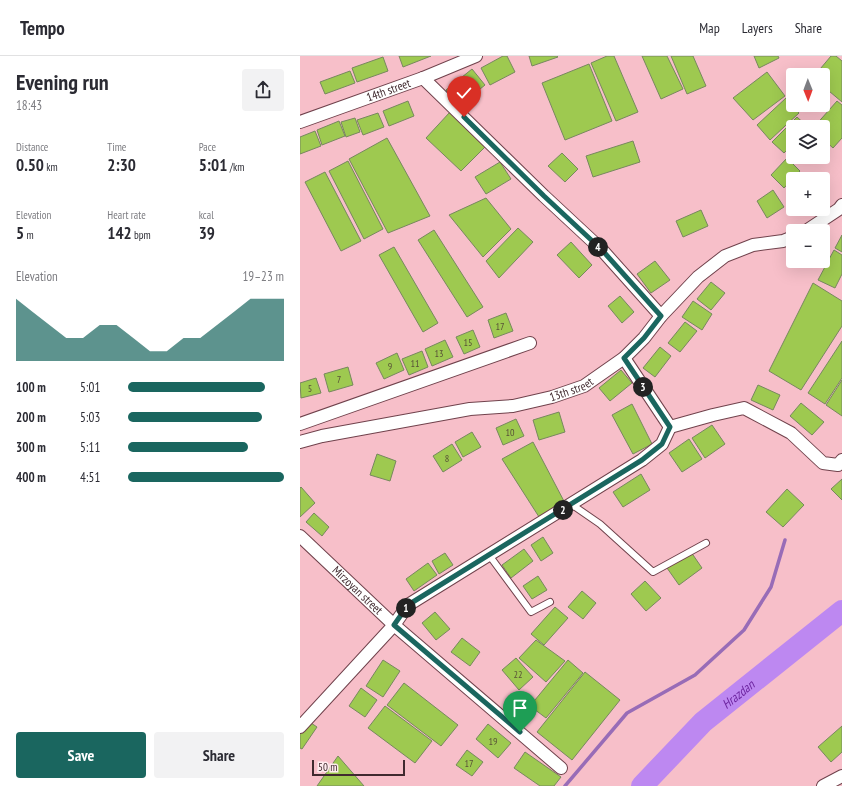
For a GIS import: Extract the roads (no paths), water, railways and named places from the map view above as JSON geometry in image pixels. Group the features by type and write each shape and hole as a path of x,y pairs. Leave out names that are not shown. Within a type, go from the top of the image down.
{"street":[{"name":"14th street","path":"300,122 423,78 476,56"},
{"path":"423,78 544,196 602,250 661,316"},
{"path":"816,224 839,209 842,205"},
{"name":"13th street","path":"300,442 322,436 470,410 513,406 552,397 584,386 624,358 644,338 661,316 698,277 725,256 753,245 786,240"},
{"path":"300,424 530,343"},
{"path":"624,358 670,427"},
{"path":"300,726 394,625 408,605 642,460 662,444 670,427 744,408 791,433 823,463 838,465 842,460"},
{"name":"Mirzoyan street","path":"300,536 394,625 562,768"},
{"path":"822,786 842,776"}],"lane":[{"path":"571,504 600,524 653,572 706,543"},
{"path":"489,555 531,612 550,602"}],"waterway":[{"path":"565,786 627,713 695,675 744,630 771,587 785,540"},
{"name":"Hrazdan","path":"642,786 703,722 842,611"}]}
